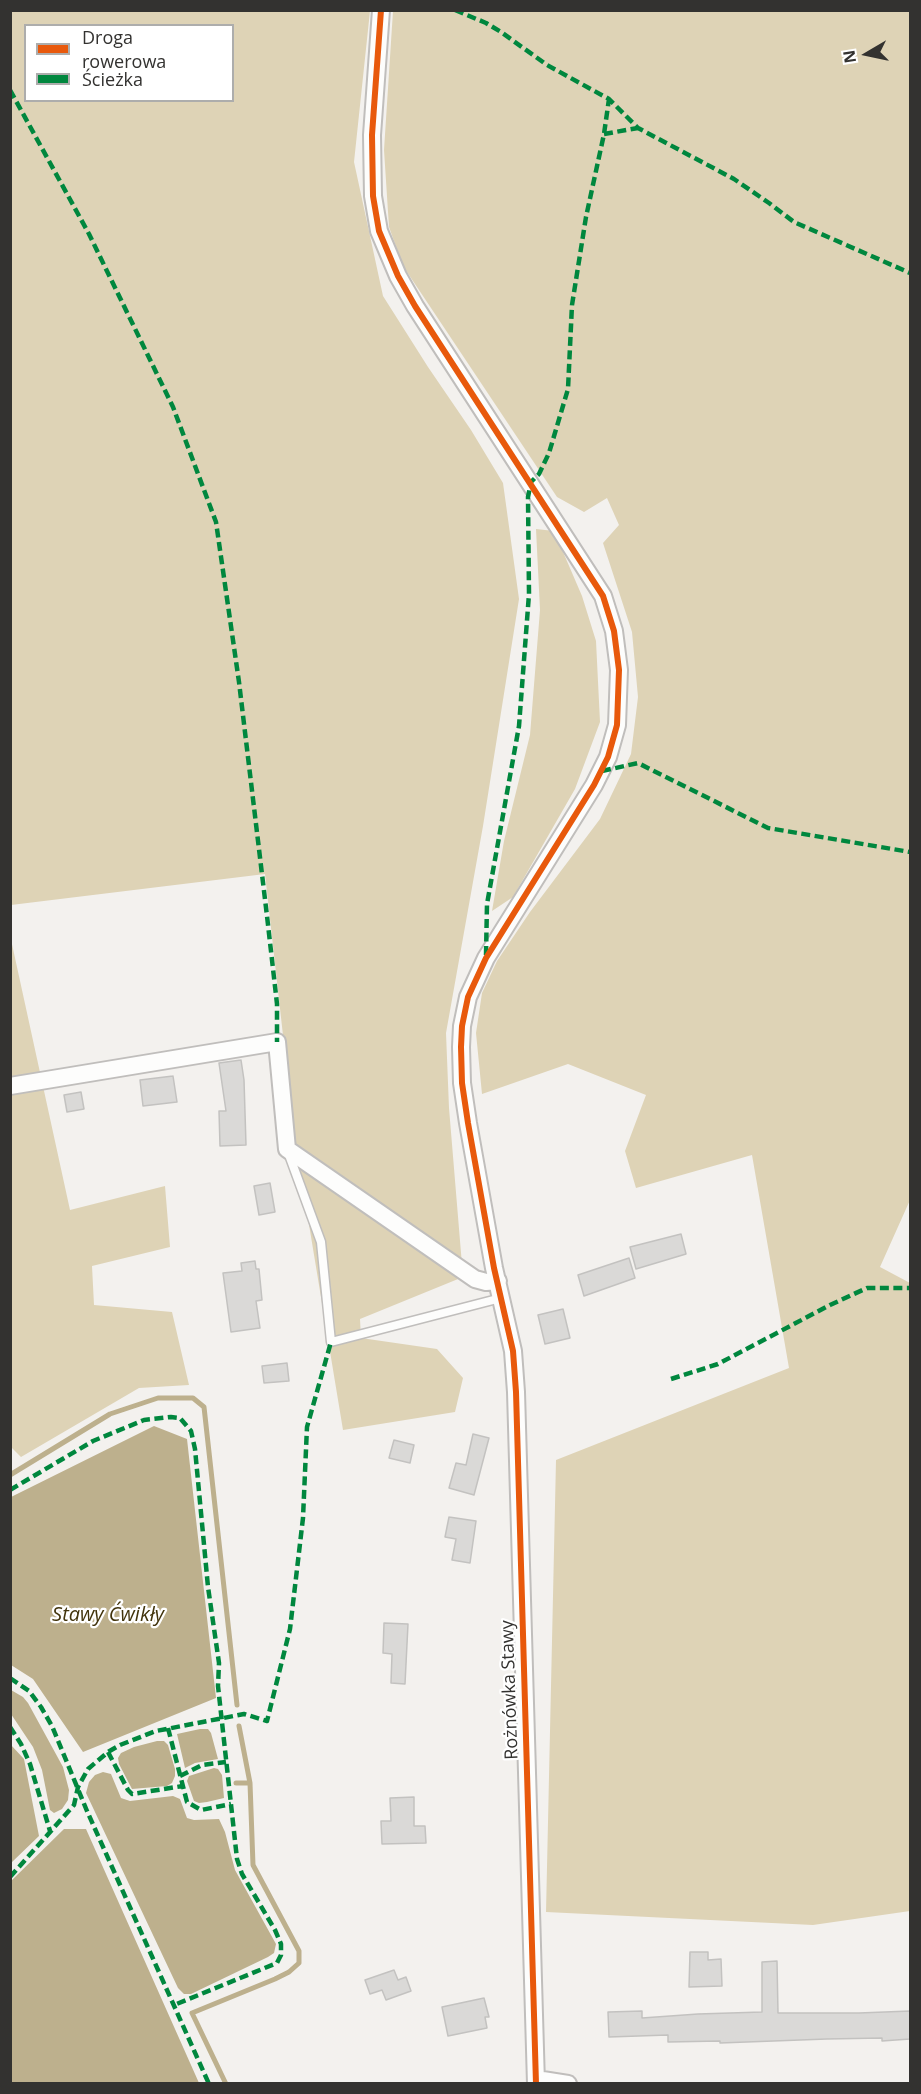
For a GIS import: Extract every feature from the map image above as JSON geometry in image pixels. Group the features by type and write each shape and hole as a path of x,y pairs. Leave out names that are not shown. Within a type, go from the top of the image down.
{"street":[{"name":"Rożnówka Stawy","path":"381,10 372,135 373,196 380,231 398,276 415,306 603,596 614,631 619,670 617,725 602,771 486,958 468,997 462,1026 460,1059 464,1097 513,1351 536,2081"},
{"path":"10,1086 277,1042 287,1149 475,1279 486,1282 498,1281"},
{"path":"536,2081 568,2084"}],"lane":[{"path":"287,1149 321,1242 332,1342 501,1298"}],"shaded area":[{"path":"10,11 370,11 354,162 383,296 503,483 519,599 483,826 446,1033 449,1108 463,1277 360,1319 361,1338 437,1349 463,1378 455,1412 343,1430 294,1134 265,874 11,905"},
{"path":"393,11 910,11 910,1200 880,1267 910,1283 910,1911 813,1925 546,1912 556,1460 789,1368 752,1155 636,1188 625,1151 646,1095 568,1064 482,1094 476,1033 482,993 497,961 530,912 600,819 631,754 638,697 632,632 603,543 619,525 607,498 584,512 557,497 403,266 389,227 384,150"},
{"path":"536,529 554,531 582,596 596,641 600,722 575,789 513,897 492,911 504,841 530,735 540,610"},
{"path":"10,935 70,1210 165,1186 170,1247 92,1266 94,1305 172,1312 189,1385 139,1388 21,1457 10,1446"}],"water":[{"name":"Stawy Ćwikły","path":"154,1426 187,1439 216,1698 83,1752 33,1679 11,1665 11,1497"},
{"path":"11,1690 28,1703 63,1767 69,1790 68,1800 62,1809 54,1813 50,1810 42,1770 33,1747 11,1714"},
{"path":"208,1729 211,1733 218,1759 195,1763 185,1768 177,1734"},
{"path":"164,1741 168,1745 175,1769 172,1783 167,1786 132,1789 118,1758 121,1753 134,1747"},
{"path":"11,1745 24,1759 39,1836 11,1863"},
{"path":"214,1768 218,1769 222,1775 224,1798 199,1803 194,1801 187,1781 189,1776"},
{"path":"103,1772 111,1774 121,1798 130,1801 173,1796 180,1799 187,1818 219,1819 225,1832 235,1870 276,1944 274,1953 191,1994 184,1994 178,1988 86,1793 89,1782 95,1775"},
{"path":"64,1829 86,1829 199,2083 11,2083 11,1881"}],"building":[{"path":"241,1060 244,1080 246,1145 220,1146 219,1111 226,1111 219,1063"},
{"path":"173,1076 177,1102 143,1106 140,1080"},
{"path":"81,1092 84,1109 67,1112 64,1095"},
{"path":"270,1183 275,1212 259,1215 254,1186"},
{"path":"681,1234 686,1254 636,1269 630,1247"},
{"path":"629,1258 635,1278 584,1296 578,1275"},
{"path":"255,1261 256,1269 259,1269 262,1300 256,1301 260,1328 231,1332 223,1273 242,1271 241,1263"},
{"path":"563,1309 570,1338 545,1344 538,1315"},
{"path":"287,1363 289,1381 264,1383 262,1366"},
{"path":"473,1434 489,1438 474,1495 449,1488 456,1463 466,1465"},
{"path":"394,1440 414,1445 410,1463 389,1458"},
{"path":"449,1517 476,1521 470,1563 452,1560 456,1539 445,1537"},
{"path":"384,1623 408,1624 405,1684 391,1683 392,1654 383,1653"},
{"path":"414,1797 414,1826 425,1826 426,1843 382,1844 381,1821 391,1821 390,1798"},
{"path":"690,1952 708,1952 708,1960 721,1959 722,1986 689,1987"},
{"path":"777,1961 778,2013 910,2011 910,2039 720,2043 720,2041 668,2042 668,2035 609,2037 608,2012 642,2011 642,2018 762,2012 762,1962"},
{"path":"394,1970 398,1980 406,1977 411,1991 386,2000 382,1990 370,1994 365,1980"},
{"path":"484,1998 489,2017 485,2017 487,2028 448,2036 442,2007"}],"waterway":[{"path":"10,1475 110,1414 158,1398 193,1398 204,1407 237,1705"},
{"path":"226,2084 192,2013 275,1979 289,1972 299,1963 299,1951 253,1865 250,1783 239,1726"},
{"path":"236,1783 250,1783"}],"marked path":[{"path":"455,10 486,23 547,65 609,99 638,128 734,179 794,222 910,273"},
{"path":"10,90 89,234 173,407 216,522 239,682 267,916 277,1004 277,1042"},
{"path":"486,955 487,904 519,726 529,594 528,497 531,482 539,474 549,453 568,389 572,305 609,99"},
{"path":"604,134 638,128"},
{"path":"602,771 638,763 768,828 910,852"},
{"path":"671,1379 718,1364 867,1288 910,1288"},
{"path":"10,1877 74,1805 78,1787 88,1769 108,1752 156,1731 244,1714 267,1721 290,1629 303,1518 307,1427 331,1342"},
{"path":"10,1490 93,1441 144,1420 180,1418 191,1431 195,1449 208,1587 219,1663 218,1686 237,1859 242,1874 275,1930 281,1944 281,1955 277,1963 174,2005"},
{"path":"10,1678 29,1691 52,1726 87,1811 209,2084"},
{"path":"10,1727 30,1764 50,1831"},
{"path":"168,1728 187,1802 201,1810 231,1804"},
{"path":"108,1752 132,1794 183,1786"},
{"path":"180,1776 202,1765 226,1762"}],"cycle path":[{"path":"381,10 372,135 373,196 379,231 398,276 415,306 603,596 614,631 619,670 617,725 608,757 594,785 486,958 468,997 462,1026 462,1083 494,1268 513,1351 516,1392 536,2084"}]}
